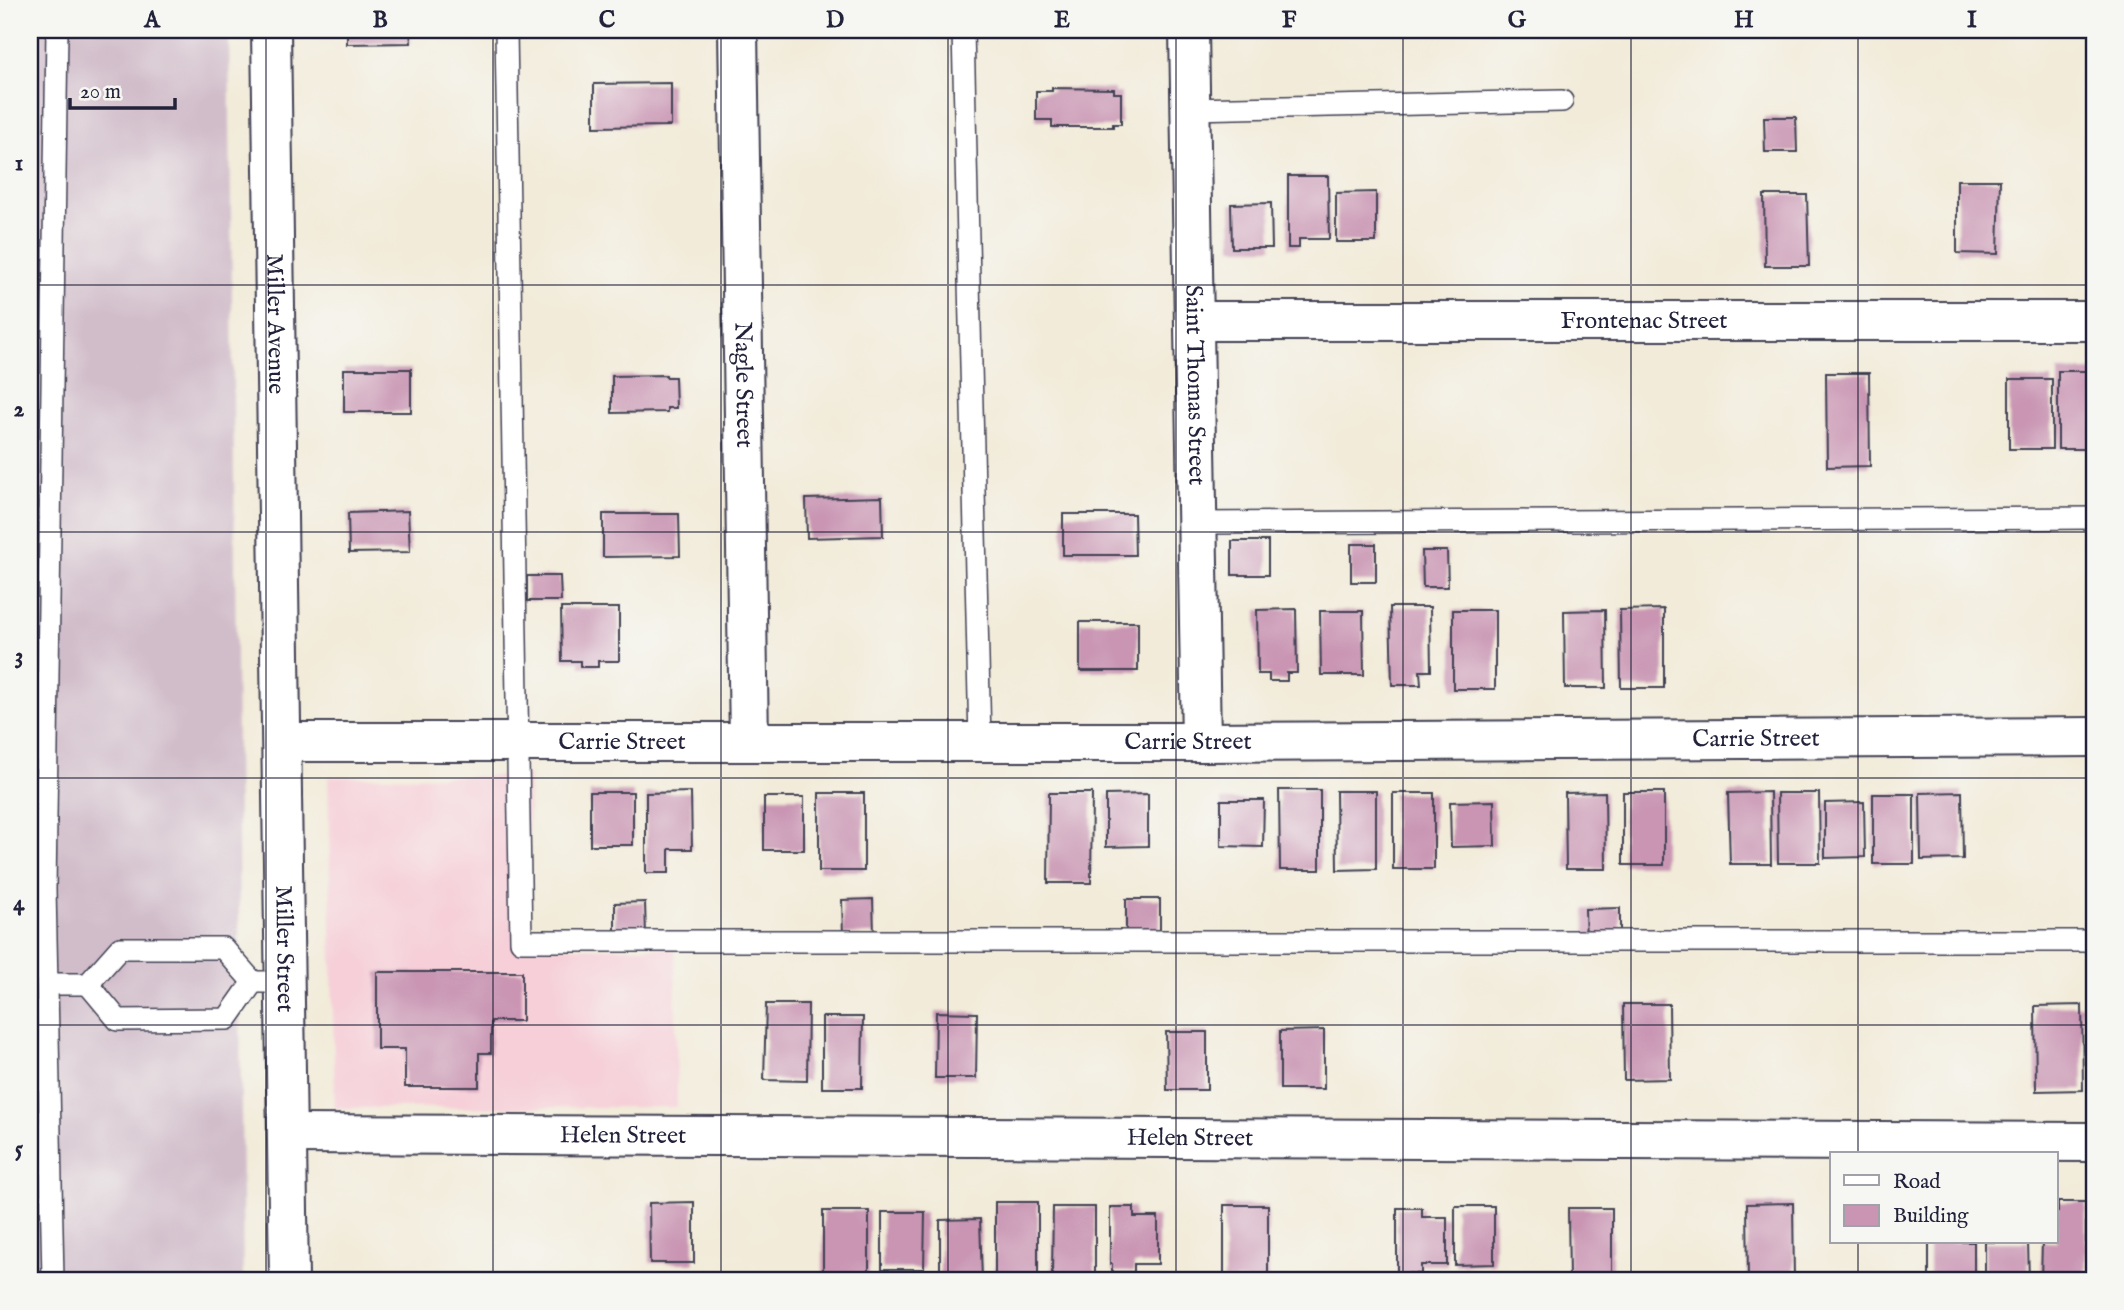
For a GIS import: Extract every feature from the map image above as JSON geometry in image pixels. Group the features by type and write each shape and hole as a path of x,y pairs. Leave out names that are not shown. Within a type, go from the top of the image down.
{"street":[{"name":"Miller Avenue","path":"271,30 279,617"},
{"name":"Nagle Street","path":"738,30 749,741"},
{"name":"Saint Thomas Street","path":"1189,30 1201,742"},
{"name":"Frontenac Street","path":"1194,321 2094,321"},
{"name":"Miller Street","path":"279,617 282,742 269,982 287,1133 289,1280"},
{"name":"Carrie Street","path":"282,742 1201,742 2094,737"},
{"name":"Helen Street","path":"287,1133 2094,1142"}],"lane":[{"path":"53,1280 45,889 57,30"},
{"path":"506,30 521,941 2094,941"},
{"path":"963,30 980,741"},
{"path":"1191,109 1562,101"},
{"path":"1198,523 2094,518"},
{"path":"47,984 88,984 120,948 223,948 269,982 227,1019 118,1020 88,984"}],"shaded area":[{"path":"30,30 229,30 243,1280 30,1280"},
{"path":"529,776 528,947 675,948 677,1107 335,1108 328,777"}],"building":[{"path":"347,30 410,30 411,43 347,44"},
{"path":"671,83 671,126 594,127 594,84"},
{"path":"1052,88 1114,89 1114,93 1121,93 1121,124 1113,124 1113,127 1052,127 1052,120 1036,120 1036,91 1052,91"},
{"path":"1764,117 1796,117 1797,152 1765,152"},
{"path":"1288,176 1328,176 1329,239 1299,239 1299,248 1288,248"},
{"path":"1957,180 2000,180 1998,254 1957,253"},
{"path":"1376,192 1376,242 1336,242 1336,193"},
{"path":"1764,195 1807,195 1809,266 1765,266"},
{"path":"1271,203 1272,248 1232,248 1231,204"},
{"path":"344,369 411,369 411,412 344,412"},
{"path":"2058,371 2094,371 2094,449 2058,449"},
{"path":"1826,373 1869,373 1870,466 1827,467"},
{"path":"612,376 675,377 676,408 667,408 667,412 612,413"},
{"path":"2009,379 2052,379 2052,449 2009,449"},
{"path":"882,497 883,536 807,538 806,499"},
{"path":"408,511 410,552 349,553 348,513"},
{"path":"603,514 679,514 680,556 603,557"},
{"path":"1063,514 1134,514 1135,555 1063,555"},
{"path":"1232,541 1268,541 1268,575 1232,575"},
{"path":"1351,544 1376,544 1376,582 1351,582"},
{"path":"1422,551 1447,551 1448,587 1423,587"},
{"path":"527,576 560,576 561,601 527,601"},
{"path":"1390,607 1430,607 1431,671 1420,671 1421,685 1392,685"},
{"path":"561,608 619,608 619,661 598,661 598,667 580,667 580,661 562,661"},
{"path":"1296,609 1297,673 1287,673 1287,681 1269,681 1269,674 1258,674 1257,610"},
{"path":"1664,609 1664,688 1621,688 1620,610"},
{"path":"1453,610 1495,610 1495,689 1453,689"},
{"path":"1605,610 1606,688 1565,688 1564,611"},
{"path":"1320,611 1363,611 1364,675 1321,675"},
{"path":"1080,622 1138,622 1138,671 1080,671"},
{"path":"1279,790 1320,790 1320,870 1280,870"},
{"path":"1336,791 1376,791 1376,869 1337,870"},
{"path":"590,792 633,792 633,845 590,845"},
{"path":"691,792 692,849 669,849 669,873 646,873 646,793"},
{"path":"1605,792 1606,869 1566,869 1565,793"},
{"path":"1623,792 1664,792 1664,865 1623,865"},
{"path":"1770,792 1771,864 1730,864 1728,793"},
{"path":"1962,792 1963,859 1921,860 1920,793"},
{"path":"819,793 864,793 864,871 819,871"},
{"path":"1049,793 1092,793 1091,883 1048,883"},
{"path":"1393,793 1434,793 1434,869 1393,869"},
{"path":"1777,793 1819,793 1820,863 1778,863"},
{"path":"1148,794 1148,846 1106,847 1106,795"},
{"path":"1873,794 1914,794 1914,864 1873,864"},
{"path":"764,797 804,797 804,850 764,850"},
{"path":"1221,800 1264,800 1263,847 1221,846"},
{"path":"1494,801 1495,846 1451,847 1450,802"},
{"path":"1864,802 1865,857 1825,858 1825,803"},
{"path":"873,899 874,934 843,935 842,900"},
{"path":"1126,899 1160,899 1160,934 1126,934"},
{"path":"645,902 646,937 615,937 615,903"},
{"path":"1620,908 1620,939 1586,940 1585,909"},
{"path":"377,972 522,972 522,1021 491,1021 491,1053 479,1053 479,1087 405,1087 405,1049 377,1049"},
{"path":"766,1004 808,1004 807,1081 764,1080"},
{"path":"1623,1004 1669,1004 1670,1079 1624,1080"},
{"path":"2082,1005 2083,1090 2036,1091 2035,1006"},
{"path":"936,1012 977,1013 976,1078 935,1078"},
{"path":"822,1017 863,1017 862,1088 822,1088"},
{"path":"1324,1030 1324,1089 1280,1089 1280,1031"},
{"path":"1166,1032 1207,1032 1207,1090 1167,1090"},
{"path":"694,1202 694,1263 650,1263 649,1203"},
{"path":"995,1202 1038,1202 1038,1278 995,1278"},
{"path":"2058,1202 2086,1202 2086,1280 2041,1280 2042,1244 2058,1244"},
{"path":"1793,1203 1794,1280 1748,1280 1747,1204"},
{"path":"1224,1205 1268,1205 1268,1280 1224,1280"},
{"path":"1455,1206 1494,1206 1494,1264 1455,1265"},
{"path":"1053,1207 1095,1207 1095,1277 1052,1276"},
{"path":"1110,1207 1134,1207 1134,1217 1158,1217 1158,1264 1134,1264 1134,1272 1112,1272"},
{"path":"1397,1208 1422,1208 1422,1217 1447,1217 1447,1265 1421,1265 1421,1274 1397,1273"},
{"path":"1568,1208 1612,1208 1612,1280 1569,1280"},
{"path":"823,1211 869,1211 869,1280 823,1280"},
{"path":"882,1212 925,1212 924,1269 882,1269"},
{"path":"980,1219 982,1280 940,1280 940,1220"},
{"path":"1929,1244 1974,1244 1974,1280 1929,1280"},
{"path":"1985,1244 2028,1244 2029,1280 1985,1280"}]}
